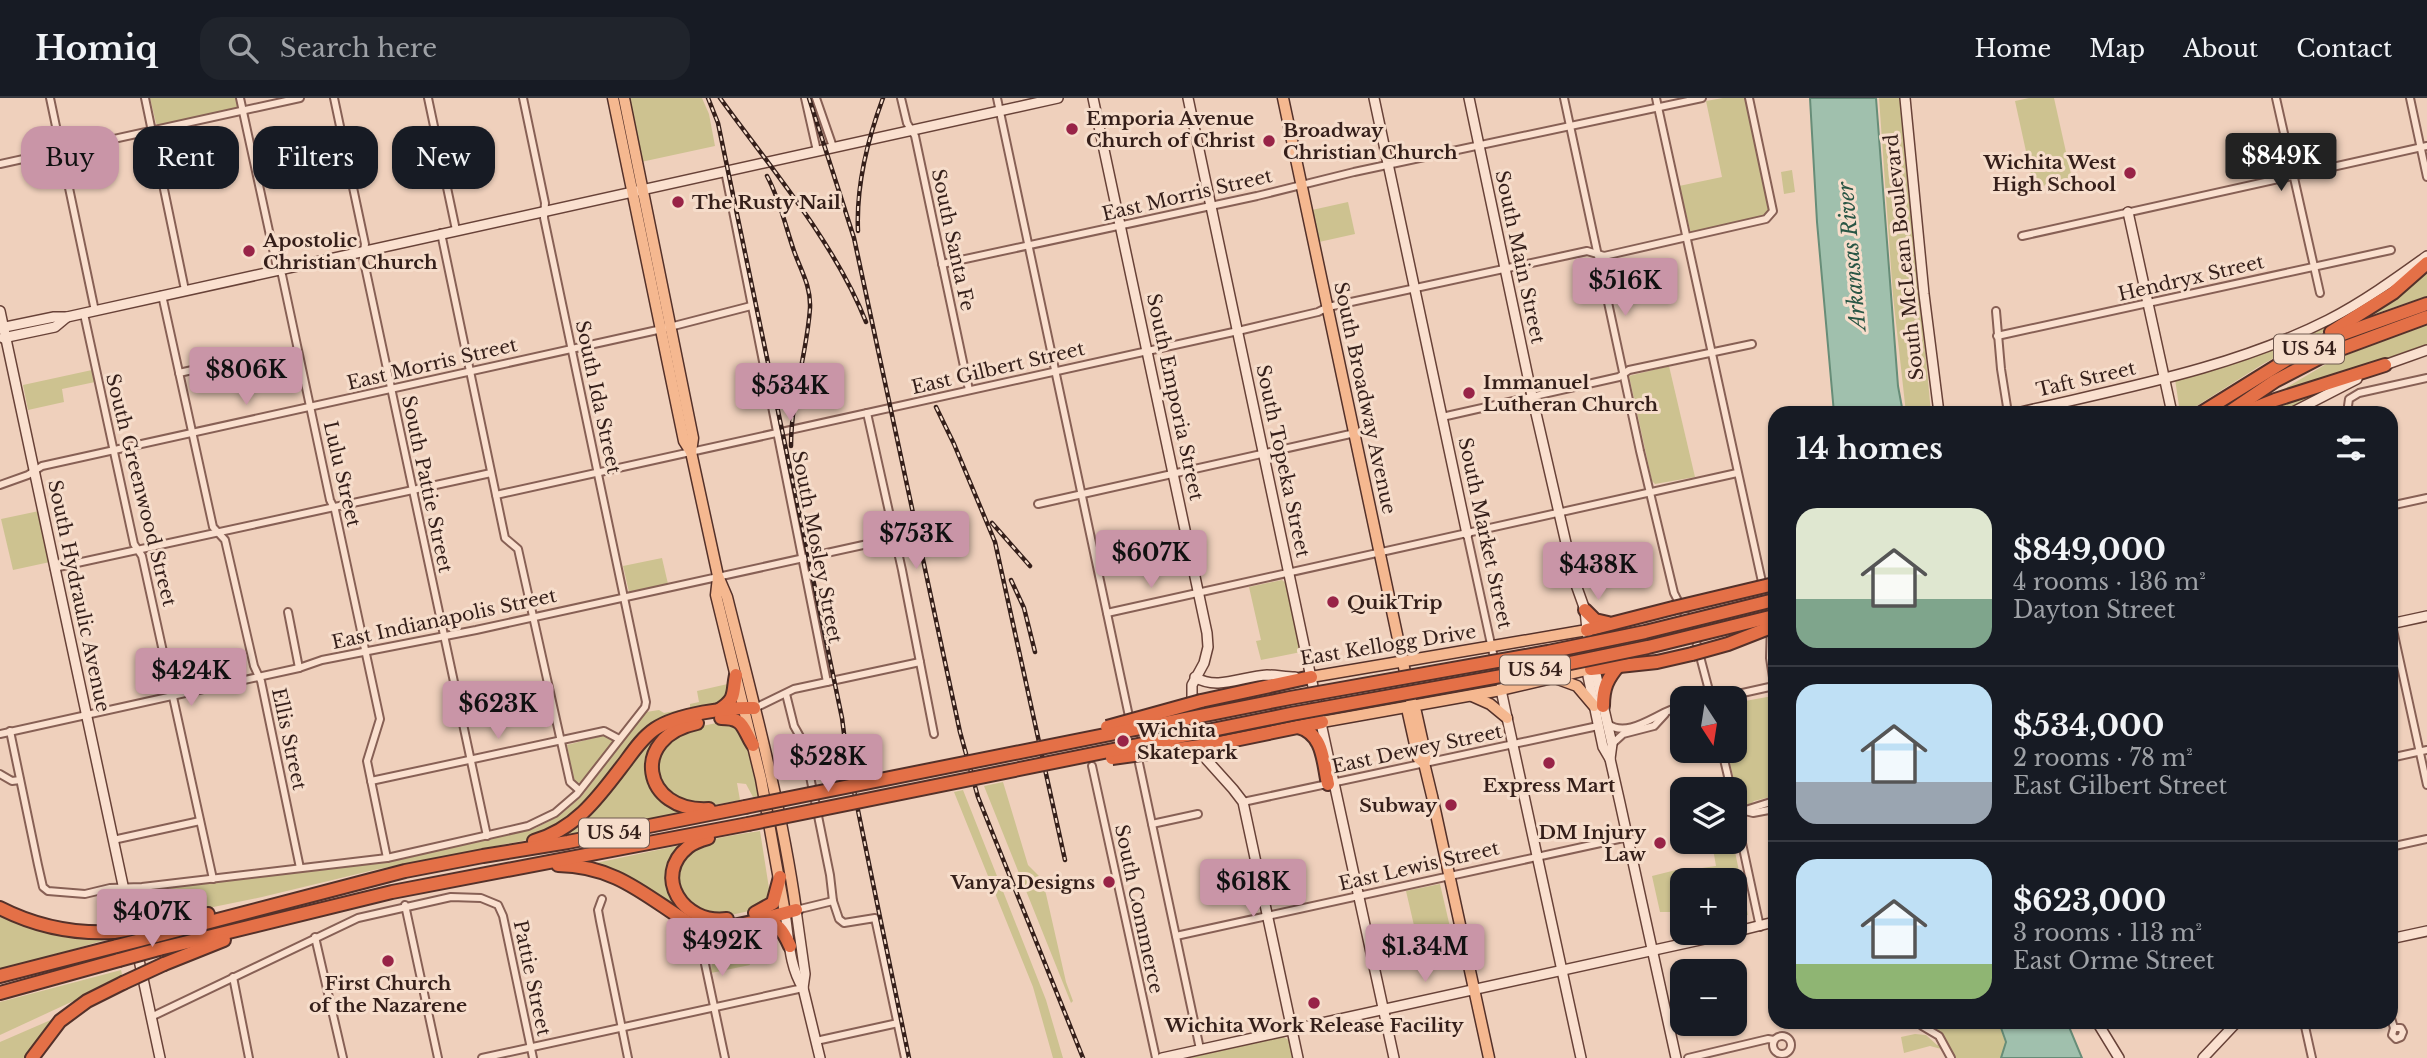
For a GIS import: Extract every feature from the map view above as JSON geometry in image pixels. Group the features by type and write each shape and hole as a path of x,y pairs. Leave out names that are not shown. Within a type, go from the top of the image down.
{"highway":[{"path":"2288,359 2393,293 2427,263"},
{"name":"US 54","path":"2212,406 2288,359 2334,337 2427,304"},
{"name":"US 54","path":"2239,406 2275,382 2327,354 2427,317"},
{"path":"2260,406 2385,365"},
{"path":"1587,630 1768,585"},
{"name":"US 54","path":"3,976 117,946 157,930 483,856 568,842 1290,698 1548,652 1645,632 1768,601"},
{"path":"1585,610 1595,620 1615,623"},
{"name":"US 54","path":"4,992 334,905 1291,714 1563,665 1768,617"},
{"path":"1591,669 1657,662 1692,654 1768,628"},
{"path":"1599,706 1608,678 1619,665"},
{"path":"736,675 734,695 720,714 687,725 664,738 652,767 655,782 664,796 683,807 701,810 745,807"},
{"path":"1027,751 1201,701 1311,677"},
{"path":"483,856 546,838 565,828 581,816 640,743 655,729 674,720 748,709"},
{"path":"720,714 740,722 753,745"},
{"path":"1028,768 1161,753 1322,722"},
{"path":"1298,727 1307,729 1318,739 1332,783"},
{"path":"748,824 689,846 676,866 674,885 678,898 683,905 704,919 789,911"},
{"path":"512,868 550,865 590,867 612,874 692,925 706,929 763,920 776,924 783,931 790,946"},
{"path":"755,913 773,903 780,877"},
{"path":"32,1058 60,1021 87,1001 164,964 222,941 334,905"},
{"path":"0,908 40,926 63,931 92,933 157,930"},
{"path":"739,924 789,911"}],"main road":[{"path":"613,98 638,190 693,438 691,452 718,576 727,597 753,745 789,911"},
{"path":"624,98 638,190"},
{"name":"South Broadway Avenue","path":"1283,98 1412,705 1408,713 1418,758 1424,763 1489,1058"},
{"path":"718,576 716,595 736,675 785,838 789,911"},
{"name":"East Kellogg Drive","path":"1311,677 1587,630"},
{"path":"1322,722 1501,690 1591,669"},
{"path":"1551,677 1577,686 1599,706"},
{"path":"1468,695 1490,704 1507,718"}],"street":[{"path":"50,98 56,126"},
{"path":"145,98 151,126"},
{"name":"Lulu Street","path":"240,98 380,719 367,761 387,858"},
{"path":"175,126 300,98"},
{"name":"South Pattie Street","path":"334,98 365,244 363,257 390,389 487,836"},
{"path":"428,98 456,230"},
{"name":"South Ida Street","path":"523,98 545,198 545,219 646,702 645,707 619,739"},
{"path":"805,98 817,151"},
{"path":"816,98 834,147"},
{"name":"South Santa Fe","path":"901,98 907,123 915,136 969,390"},
{"path":"998,98 1200,1049"},
{"path":"2,333 55,327 67,317 162,295 1058,98"},
{"name":"South Emporia Street","path":"1093,98 1208,647 1190,694 1192,709 1206,759 1242,802 1298,1058"},
{"name":"South Topeka Street","path":"1188,98 1322,722 1334,809 1343,832 1394,1058"},
{"name":"South Market Street","path":"1374,98 1581,1058"},
{"name":"South Main Street","path":"1469,98 1532,396 1575,582 1585,610 1591,669 1588,676 1612,744 1610,759"},
{"path":"1564,98 1623,374 1674,593 1693,630 1708,686"},
{"path":"1656,98 1768,610"},
{"name":"East Morris Street","path":"942,264 1211,206 1388,164 1702,98"},
{"name":"East Gilbert Street","path":"496,495 1238,331 1318,312 1328,307 1587,251 1604,256 1766,219 1773,211 1749,98"},
{"name":"South McLean Boulevard","path":"1905,98 1938,406"},
{"path":"2276,98 2320,293"},
{"path":"2410,98 2424,147 2427,177"},
{"path":"2022,236 2424,147"},
{"path":"0,164 21,159"},
{"name":"South Mosley Street","path":"725,171 827,681"},
{"path":"69,189 95,311"},
{"path":"164,189 185,290"},
{"path":"2128,212 2170,406"},
{"path":"441,233 505,538 518,549 570,782 579,790"},
{"name":"Hendryx Street","path":"1997,336 2391,250"},
{"name":"Taft Street","path":"2046,406 2227,361 2301,333 2358,302 2427,256"},
{"name":"Ellis Street","path":"162,295 213,527 225,540 254,666 259,677 300,868"},
{"name":"East Morris Street","path":"0,485 42,466 751,306"},
{"name":"South Hydraulic Avenue","path":"0,311 2,333 160,1058"},
{"path":"1996,311 2007,406"},
{"name":"South Greenwood Street","path":"84,313 134,544 142,556 214,878"},
{"path":"1442,417 1619,377 1631,370 1752,344"},
{"path":"2305,406 2385,365 2427,349"},
{"path":"179,373 254,356"},
{"path":"2348,406 2349,399 2359,394 2427,378"},
{"path":"867,414 934,734"},
{"path":"1038,504 1355,433"},
{"path":"54,568 491,473"},
{"path":"1107,613 1737,473"},
{"path":"2398,504 2427,498"},
{"name":"East Indianapolis Street","path":"0,734 299,668 322,660 895,538"},
{"path":"288,612 299,668"},
{"path":"2398,622 2427,616"},
{"path":"2398,652 2423,751 2427,785"},
{"path":"748,709 794,689 920,662"},
{"name":"East Kellogg Drive","path":"1195,677 1202,682 1212,683 1267,675 1311,677"},
{"path":"1747,692 1768,686"},
{"path":"786,694 794,726 803,741 833,901 839,919 844,923 875,918 905,1058"},
{"name":"East Dewey Street","path":"1242,802 1603,724 1615,729 1639,725 1670,709"},
{"path":"1612,744 1623,734 1654,726 1670,710"},
{"name":"South Main Street","path":"1603,724 1603,747 1610,759 1676,1058"},
{"path":"10,731 43,887 48,891 86,894 387,858 528,827 555,813 579,790 619,739 604,731 371,781"},
{"path":"2398,756 2423,751"},
{"name":"South Commerce","path":"1092,766 1156,1058"},
{"path":"0,774 12,781 20,780"},
{"path":"1747,810 1768,804"},
{"path":"1747,812 1768,811"},
{"path":"1152,824 1198,814"},
{"path":"113,840 200,821"},
{"name":"East Lewis Street","path":"1176,936 1628,837"},
{"path":"2398,845 2427,839"},
{"path":"1744,854 1760,927"},
{"name":"Pattie Street","path":"405,905 437,898 465,896 488,900 498,905 503,916 533,1058"},
{"path":"602,899 598,910 628,1058"},
{"path":"789,911 833,901"},
{"path":"151,1017 358,918 405,905 438,1058"},
{"path":"789,911 790,946 796,977 803,988 820,1058"},
{"path":"789,911 805,974 803,988"},
{"path":"1747,930 1768,924"},
{"path":"2398,937 2427,931"},
{"path":"315,937 343,1058"},
{"path":"1162,1058 1677,945"},
{"path":"707,950 705,964 725,1058"},
{"path":"233,977 249,1058"},
{"path":"482,1058 803,988"},
{"path":"816,1041 898,1023"},
{"path":"1927,1029 1939,1037 1951,1058"},
{"path":"2101,1029 2119,1058"},
{"path":"2203,1058 2230,1029"},
{"path":"2306,1029 2312,1058"},
{"path":"1688,1058 1774,1040 1780,1036 1787,1037 1791,1043 1790,1050 1794,1058"},
{"path":"1774,1040 1773,1047 1777,1053 1784,1054 1790,1050"}],"shaded area":[{"path":"150,98 238,98 239,107 158,126"},
{"path":"627,98 702,98 709,114 715,146 641,162"},
{"path":"1746,98 1769,212 1765,216 1691,233 1679,186 1722,177 1706,101"},
{"path":"1879,98 1902,98 1930,406 1905,406 1893,296"},
{"path":"2054,98 2072,179 2034,188 2015,101"},
{"path":"1792,170 1795,192 1784,194 1781,172"},
{"path":"1348,202 1355,234 1319,242 1312,210"},
{"path":"2427,269 2427,296 2368,315"},
{"path":"2408,273 2380,297 2337,325 2263,364 2197,406 2179,406 2175,379 2216,369 2280,345"},
{"path":"2427,325 2427,344 2273,398 2272,396 2333,360"},
{"path":"1669,366 1695,477 1655,484 1652,481 1629,376"},
{"path":"92,370 95,382 62,389 64,402 28,410 23,385"},
{"path":"2340,384 2298,406 2274,406"},
{"path":"39,511 50,562 13,570 1,519"},
{"path":"662,558 668,584 629,592 623,566"},
{"path":"1282,580 1287,584 1301,652 1261,660 1256,641 1261,640 1249,587"},
{"path":"732,683 726,703 668,719 583,811 537,838 374,870 262,897 150,920 138,920 133,897 142,891 386,862 536,828 560,815 581,797 646,712 659,710 664,713 690,708 690,704 699,702 697,691"},
{"path":"1768,697 1768,798 1754,801 1747,808 1747,777 1733,777 1730,763 1747,763 1747,701"},
{"path":"731,721 745,737 759,796 753,797 746,784 737,783 740,800 709,806 677,801 657,777 659,751 688,729"},
{"path":"679,724 650,772 682,812 561,837 560,834 656,732"},
{"path":"605,735 611,737 613,743 583,782 577,783 573,778 567,745"},
{"path":"1003,782 1028,865 1040,877 1046,894 1066,982 1073,1001 1071,1003 984,786"},
{"path":"963,790 1046,1000 1063,1058 1053,1058 1033,987 954,792"},
{"path":"760,831 771,901 763,908 717,918 694,911 676,884 679,864 685,854 715,839"},
{"path":"686,844 671,878 705,926 591,864"},
{"path":"1714,854 1735,854 1738,868 1702,868 1716,866"},
{"path":"1670,872 1670,912 1660,912 1652,876"},
{"path":"1440,884 1456,953 1422,960 1406,891"},
{"path":"0,915 52,933 108,939 0,971"},
{"path":"737,945 744,947 750,965 711,973 716,948"},
{"path":"121,970 123,978 0,1035 0,1002"},
{"path":"60,1016 29,1058 0,1058 0,1042"},
{"path":"1937,1029 2001,1029 2006,1045 2001,1058 1954,1058 1943,1034"},
{"path":"1926,1035 1937,1045 1940,1043 1945,1050 1930,1046 1904,1053 1901,1037"},
{"path":"1283,1037 1289,1040 1292,1058 1189,1058"}],"water":[{"name":"Arkansas River","path":"1810,98 1876,98 1902,406 1833,406 1817,222"},
{"path":"2001,1029 2070,1029 2082,1058 2001,1058 2006,1042"}],"railway":[{"path":"708,98 718,123 842,718 847,757 909,1058"},
{"path":"720,98 819,235 837,263 866,322"},
{"path":"809,98 854,238 960,732 978,797 1083,1058"},
{"path":"858,231 864,163 883,98"},
{"path":"767,176 779,203 810,300 791,446"},
{"path":"936,407 995,542 1065,860"},
{"path":"992,523 1030,566"},
{"path":"1011,580 1024,608 1035,652"}],"place":[{"name":"Emporia Avenue Church of Christ","path":"1072,129"},
{"name":"Broadway Christian Church","path":"1269,141"},
{"name":"Wichita West High School","path":"2130,173"},
{"name":"The Rusty Nail","path":"678,202"},
{"name":"Apostolic Christian Church","path":"249,251"},
{"name":"Immanuel Lutheran Church","path":"1469,393"},
{"name":"QuikTrip","path":"1333,602"},
{"name":"Wichita Skatepark","path":"1123,741"},
{"name":"Express Mart","path":"1549,763"},
{"name":"Subway","path":"1451,805"},
{"name":"DM Injury Law","path":"1660,843"},
{"name":"Vanya Designs","path":"1109,882"},
{"name":"First Church of the Nazarene","path":"388,961"},
{"name":"Wichita Work Release Facility","path":"1314,1003"}]}
